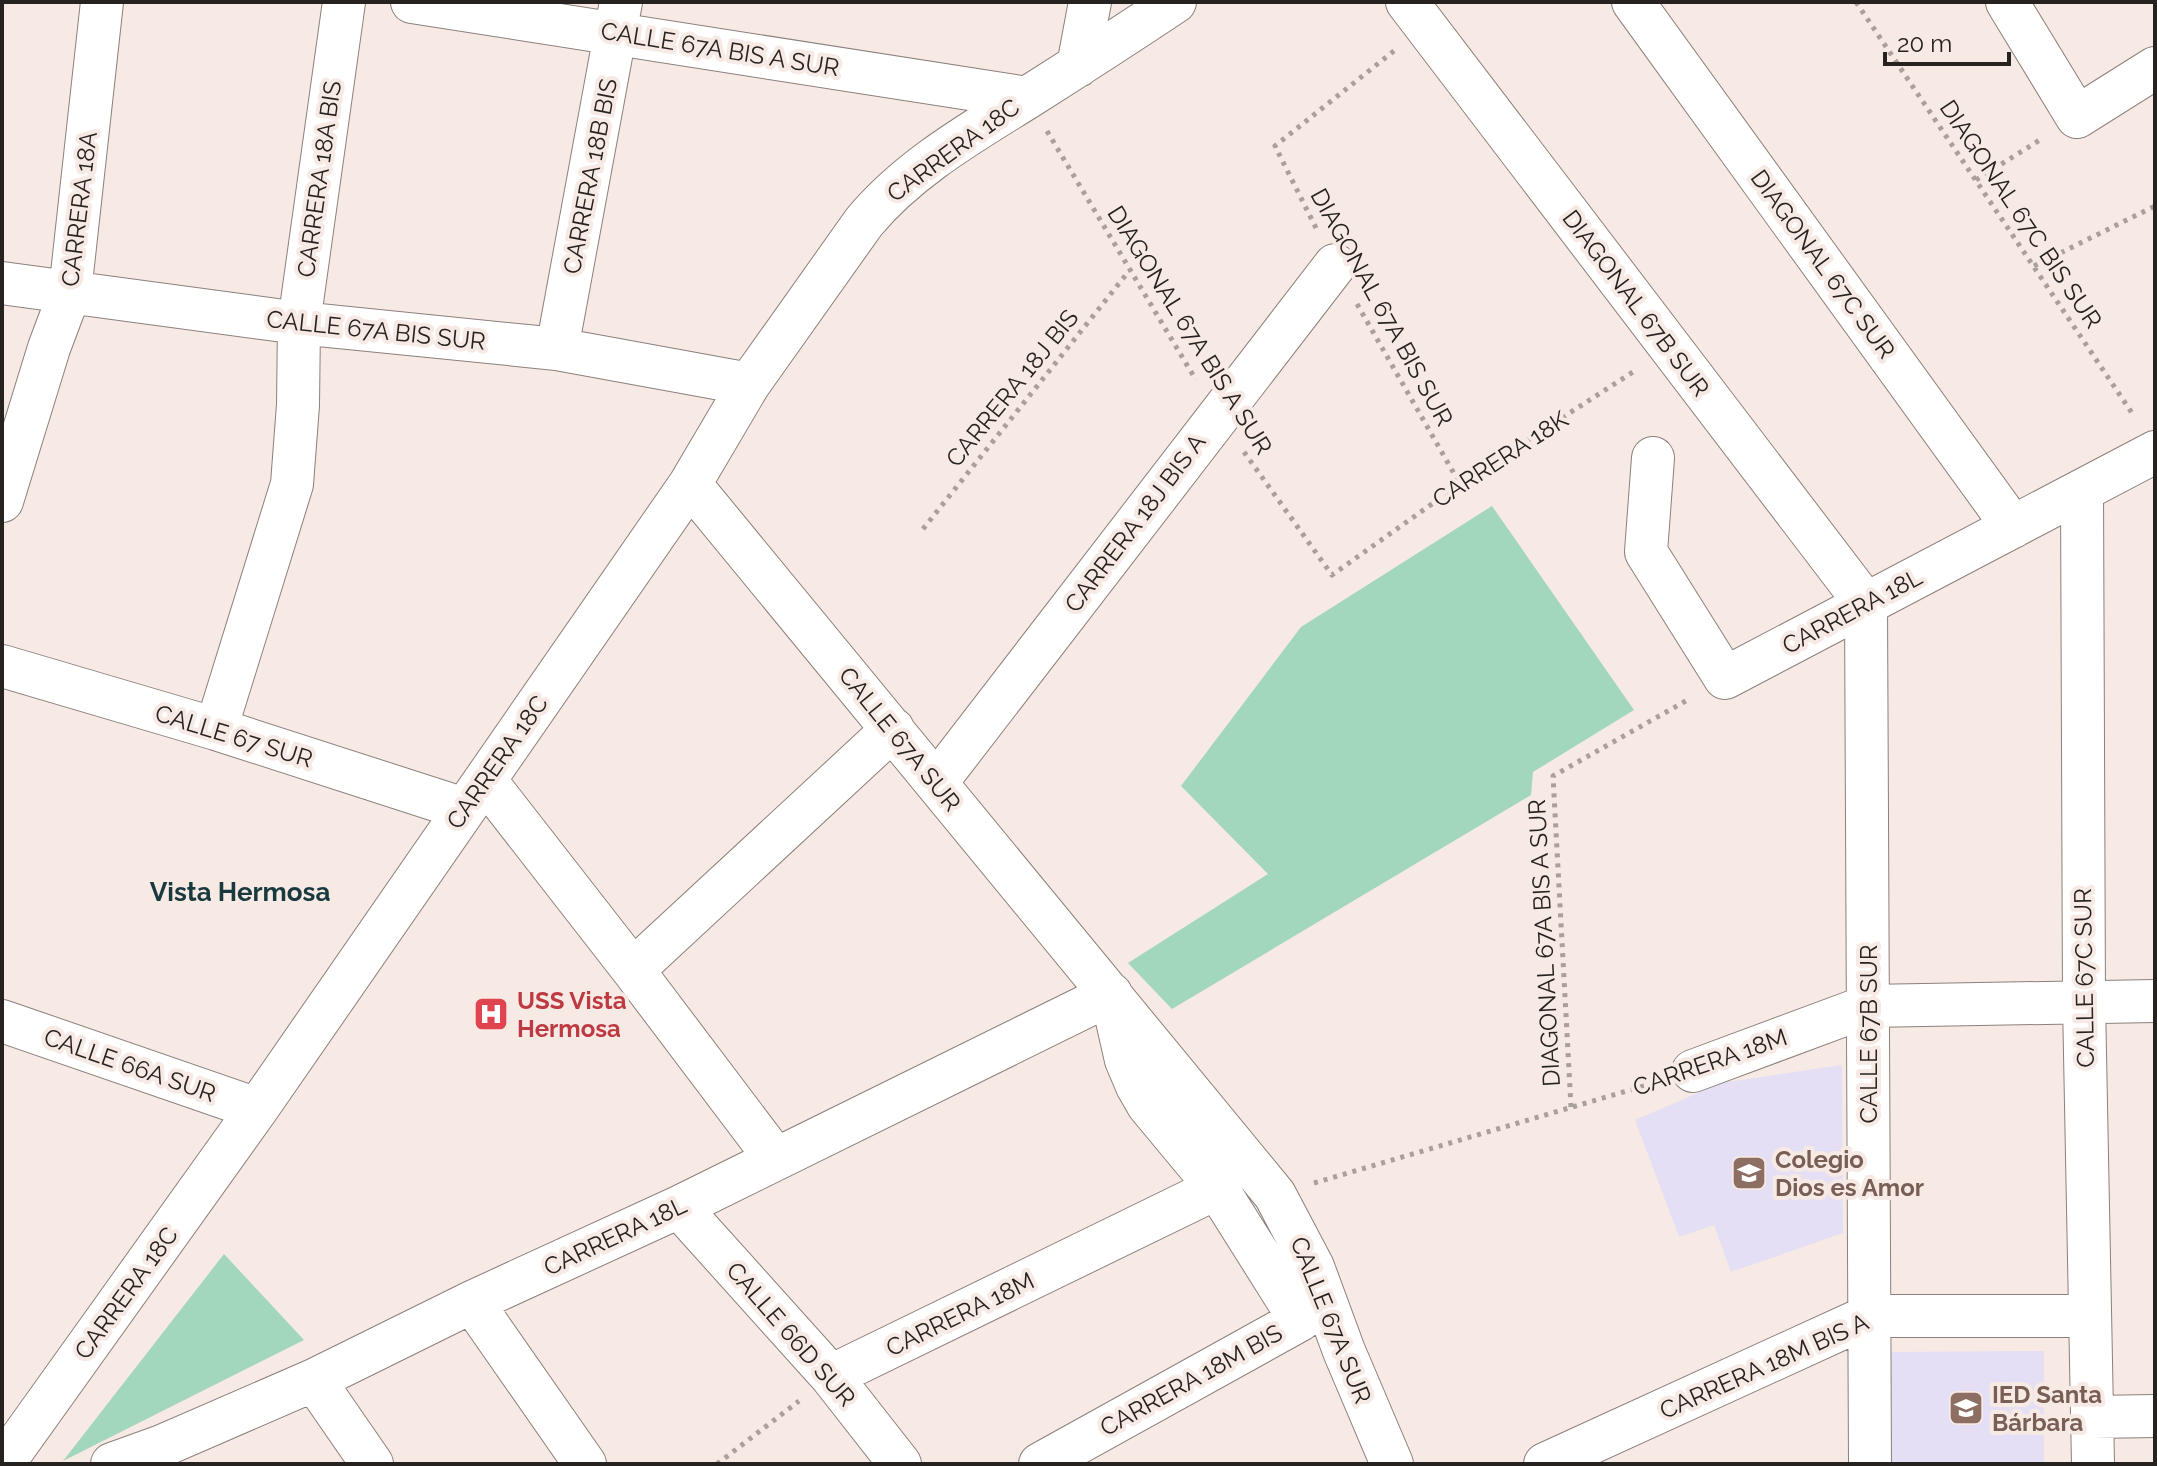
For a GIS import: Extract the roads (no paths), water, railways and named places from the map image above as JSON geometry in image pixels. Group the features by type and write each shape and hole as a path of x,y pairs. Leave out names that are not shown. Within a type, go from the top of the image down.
{"street":[{"name":"CARRERA 18A","path":"2,501 49,348 70,292 102,2"},
{"name":"CARRERA 18A BIS","path":"216,729 292,484 298,405 299,323 344,2"},
{"name":"CALLE 67A BIS A SUR","path":"412,2 618,17 1027,98"},
{"path":"1078,66 1090,2"},
{"name":"CARRERA 18C","path":"3,1464 257,1109 690,484 749,384 882,200 961,138 1175,2"},
{"name":"DIAGONAL 67C SUR","path":"1633,2 2013,527"},
{"path":"2007,2 2077,117 2155,68"},
{"name":"DIAGONAL 67B SUR","path":"1416,14 1866,604"},
{"name":"CARRERA 18B BIS","path":"557,349 618,17"},
{"name":"CARRERA 18J BIS A","path":"936,783 1335,265"},
{"name":"CALLE 67A BIS SUR","path":"2,283 299,323 557,349 749,384"},
{"name":"CARRERA 18L","path":"1653,458 1646,552 1725,678 2082,491 2146,437"},
{"name":"CALLE 67A SUR","path":"690,484 1275,1195 1313,1267 1344,1351 1392,1464"},
{"name":"CALLE 67C SUR","path":"2082,491 2084,1002 2093,1464"},
{"name":"CALLE 67B SUR","path":"1866,604 1870,1464"},
{"name":"CALLE 67 SUR","path":"2,666 216,729 475,794"},
{"path":"633,970 893,729"},
{"path":"475,794 633,970 775,1158"},
{"name":"CARRERA 18L","path":"112,1464 170,1455 472,1302 679,1207 1111,994"},
{"name":"CALLE 67A SUR","path":"1111,994 1126,1060 1148,1105 1217,1188 1300,1320"},
{"name":"CARRERA 18M","path":"1693,1071 1868,1006 2155,1001"},
{"name":"CALLE 66A SUR","path":"2,1021 257,1109"},
{"name":"CARRERA 18M","path":"831,1376 1217,1188"},
{"name":"CALLE 66D SUR","path":"679,1207 831,1376 900,1464"},
{"path":"472,1302 585,1464"},
{"name":"CARRERA 18M BIS A","path":"1545,1464 1869,1316 2090,1316"},
{"name":"CARRERA 18M BIS","path":"1040,1464 1300,1320"},
{"path":"314,1380 372,1464"},
{"path":"2092,1417 2155,1416"}],"place":[{"name":"USS Vista Hermosa","path":"491,1014"},
{"name":"Colegio Dios es Amor","path":"1749,1173"},
{"name":"IED Santa Bárbara","path":"1966,1408"}],"district":[{"name":"Vista Hermosa","path":"240,892"}]}
